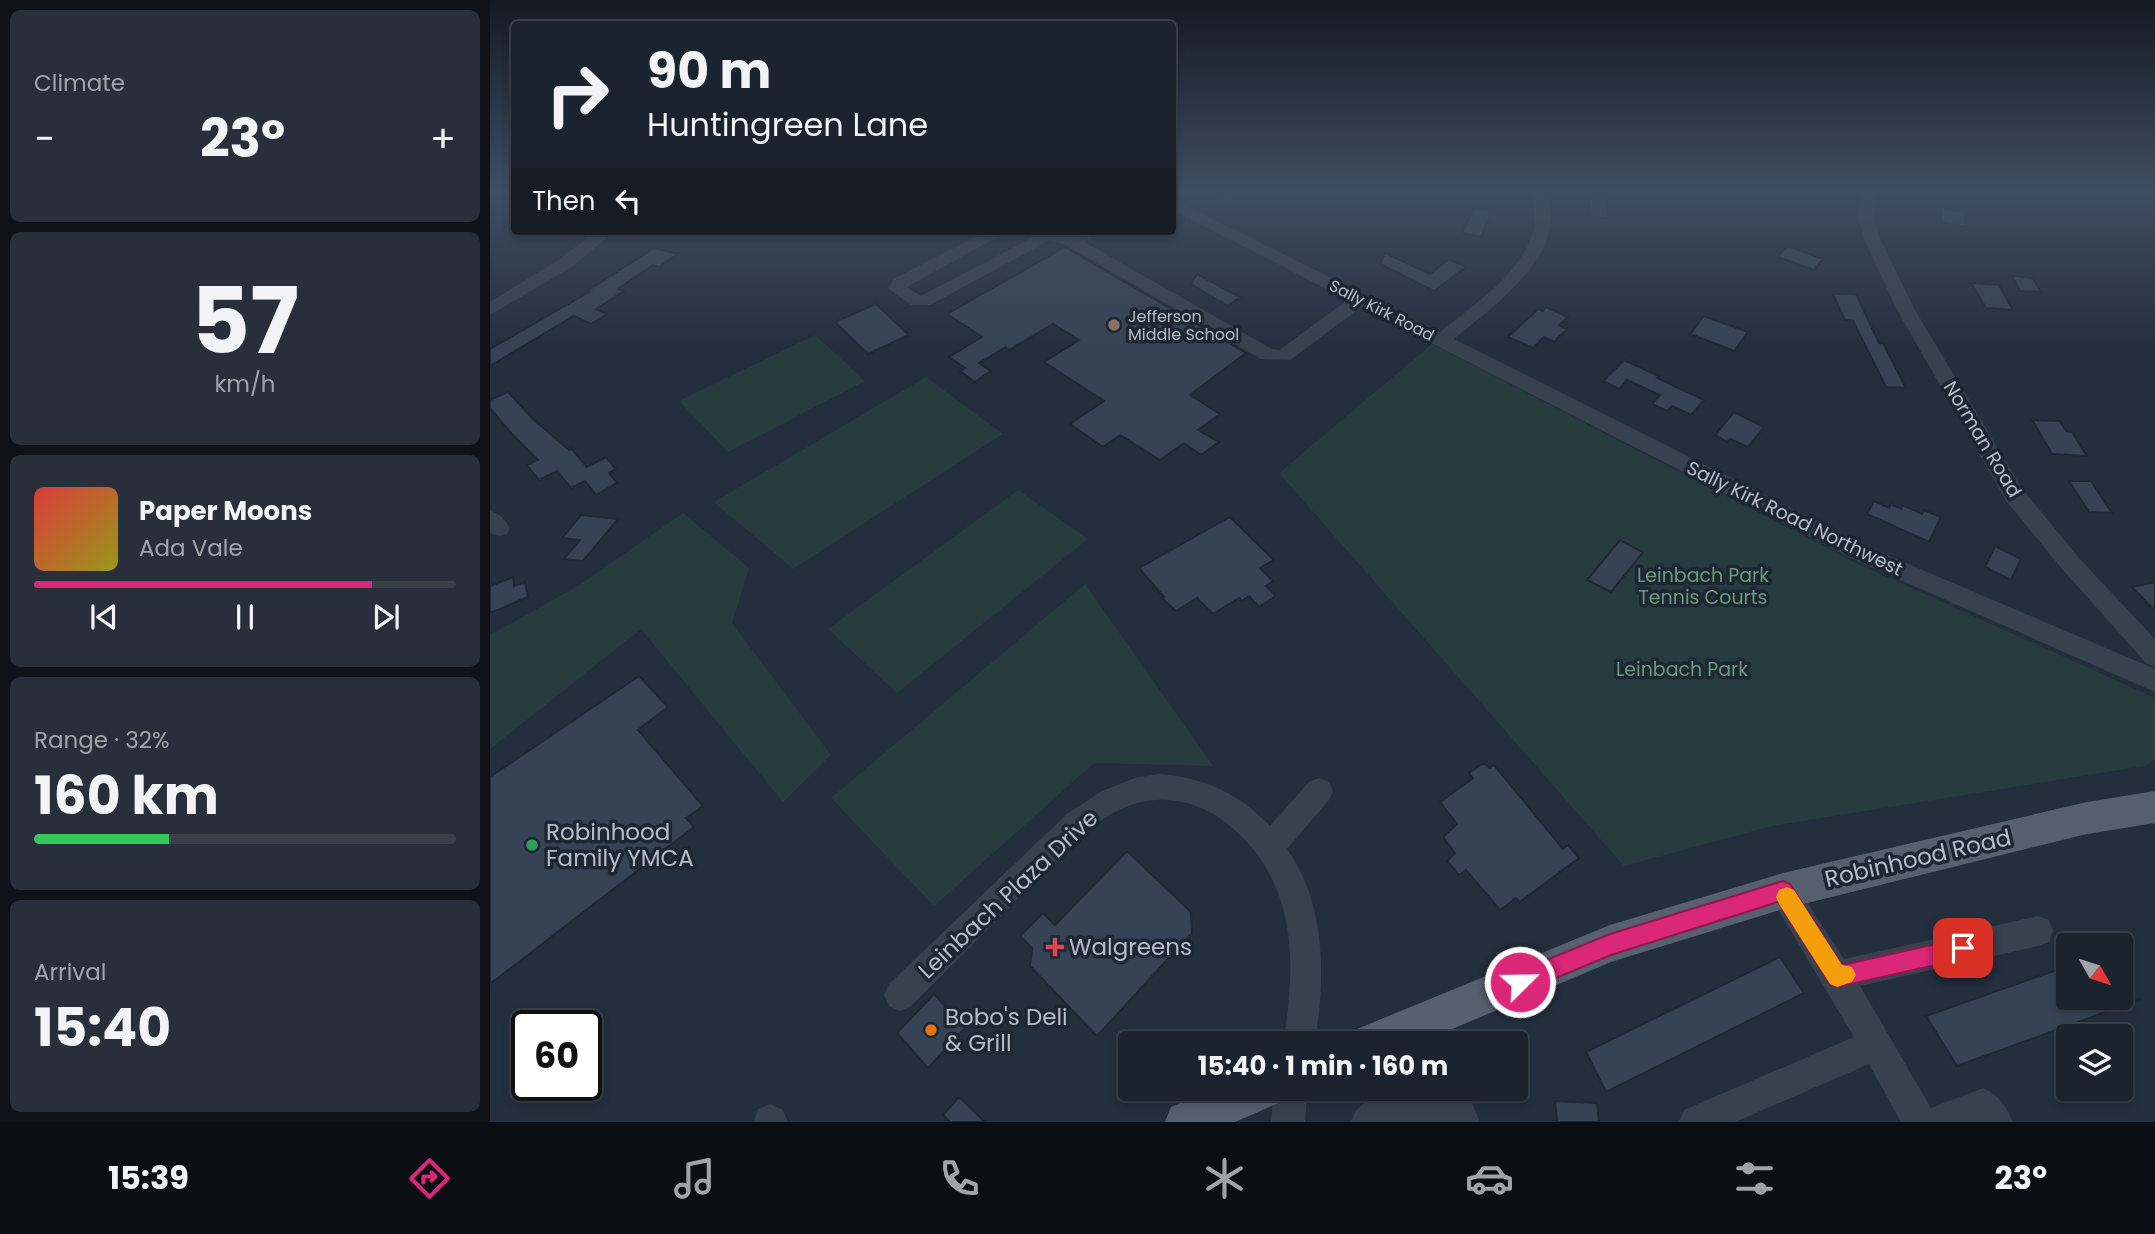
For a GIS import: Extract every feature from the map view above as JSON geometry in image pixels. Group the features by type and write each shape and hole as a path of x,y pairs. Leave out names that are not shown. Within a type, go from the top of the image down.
{"main road":[{"name":"Robinhood Road","path":"1431,1031 1610,944 1783,891 2087,818 2155,807"},
{"path":"1186,1122 1236,1101"}],"street":[{"path":"490,310 564,264 592,242"},
{"path":"978,242 899,284 898,289 917,301 924,301 1033,242"},
{"path":"1073,242 1268,355 1283,356 1360,299"},
{"name":"Sally Kirk Road","path":"1248,242 1441,341"},
{"path":"1441,341 1518,273 1531,257 1536,242"},
{"name":"Norman Road","path":"1874,242 1906,310 2015,496 2071,564 2155,656"},
{"name":"Sally Kirk Road Northwest","path":"1441,341 1863,554 2155,681"},
{"name":"Leinbach Plaza Drive","path":"900,995 1088,814 1112,800 1153,788 1172,787 1200,792 1233,809 1254,827 1289,875 1303,924 1306,1005 1301,1031"},
{"path":"1270,848 1319,791"},
{"path":"1783,891 1837,976 1920,1122"},
{"path":"1837,976 2038,931"},
{"path":"1696,1122 1876,1044"},
{"path":"1288,1122 1290,1101"},
{"path":"1454,1101 1463,1122"},
{"path":"1397,1102 1430,1122"},
{"path":"1938,1122 1983,1105 1996,1122"}],"green space":[{"path":"815,335 865,381 728,452 679,401"},
{"name":"Leinbach Park","path":"1432,344 1858,564 2155,698 2155,760 2144,766 1772,826 1624,866 1279,473"},
{"path":"926,377 1003,434 793,569 714,502"},
{"path":"1018,490 1088,539 897,693 828,629"},
{"path":"683,513 749,568 732,623 831,755 783,802 641,629 490,749 490,635 578,586"},
{"path":"1085,584 1213,766 1094,763 934,906 831,798"}],"building":[{"path":"1787,246 1823,259 1814,270 1778,257"},
{"path":"1065,247 1246,353 1190,395 1220,414 1198,430 1219,442 1201,455 1184,443 1160,460 1120,435 1103,447 1070,424 1104,401 1044,362 1079,340 1053,324 1009,350 1006,347 979,363 991,371 975,382 960,371 965,368 949,357 982,337 947,314"},
{"path":"654,248 678,254 659,267 653,265 618,289 624,291 596,309 607,314 591,324 574,316 490,366 490,349 589,292 587,291"},
{"path":"1385,253 1430,274 1449,259 1466,267 1434,291 1380,264"},
{"path":"1197,274 1240,297 1228,306 1191,284"},
{"path":"2012,276 2033,278 2041,292 2020,291"},
{"path":"1971,283 1999,285 2013,310 1986,308"},
{"path":"1833,294 1856,294 1879,343 1883,343 1906,388 1886,387 1853,321 1845,320"},
{"path":"876,304 909,335 868,354 835,322"},
{"path":"1546,307 1568,317 1559,325 1567,329 1554,342 1544,337 1533,348 1508,337 1538,309 1543,311"},
{"path":"1704,316 1748,332 1734,351 1690,334"},
{"path":"1624,360 1704,400 1691,415 1672,406 1667,411 1652,404 1660,395 1627,380 1619,389 1603,381"},
{"path":"508,392 534,420 569,450 571,448 587,467 606,457 616,469 609,473 617,483 596,495 585,481 571,488 557,471 539,480 527,465 538,460 490,408 490,400"},
{"path":"1734,412 1764,427 1748,447 1730,439 1727,442 1715,435"},
{"path":"2032,420 2060,421 2066,431 2072,432 2087,456 2052,454"},
{"path":"2069,481 2091,481 2112,513 2089,512"},
{"path":"1874,501 1889,508 1891,504 1901,509 1902,505 1922,514 1924,510 1941,517 1929,542 1867,514"},
{"path":"581,515 618,519 583,561 564,559 580,540 562,538"},
{"path":"1230,517 1274,560 1260,568 1273,581 1266,586 1276,596 1259,607 1249,596 1242,601 1239,598 1213,614 1197,598 1176,611 1162,598 1164,597 1139,568"},
{"path":"1620,540 1643,552 1611,592 1587,580"},
{"path":"1995,546 2021,559 2011,580 1985,567"},
{"path":"513,577 514,586 525,582 528,597 490,613 490,586"},
{"path":"2155,582 2155,611 2132,587"},
{"path":"639,676 668,707 638,730 703,806 686,818 694,827 490,984 490,777"},
{"path":"1484,763 1490,768 1494,765 1563,849 1568,845 1579,858 1520,902 1516,898 1500,910 1466,870 1459,875 1447,861 1455,853 1443,837 1457,824 1440,802 1473,778 1469,773"},
{"name":"Walgreens","path":"1127,851 1191,912 1192,933 1097,1036 1030,966 1032,948 1020,936 1043,913 1055,925"},
{"path":"1780,957 1804,993 1606,1092 1586,1052"},
{"path":"2056,970 2056,1010 2111,1010 2072,1024 2056,1024 2056,1030 1957,1066 1926,1016"},
{"name":"Bobo's Deli & Grill","path":"934,994 965,1028 928,1068 897,1033"},
{"path":"959,1097 985,1122 950,1122 943,1115"},
{"path":"1555,1101 1597,1103 1599,1122 1557,1122"}],"slow traffic":[{"path":"1787,897 1837,976 1845,975"}],"place":[{"name":"Jefferson Middle School","path":"1114,325"},
{"name":"Robinhood Family YMCA","path":"532,845"},
{"name":"Walgreens","path":"1055,947"},
{"name":"Bobo's Deli & Grill","path":"931,1030"}],"route":[{"path":"1520,982 1610,944 1783,891 1837,976 1963,948"}],"park label":[{"name":"Leinbach Park Tennis Courts","path":"1703,586"}]}
